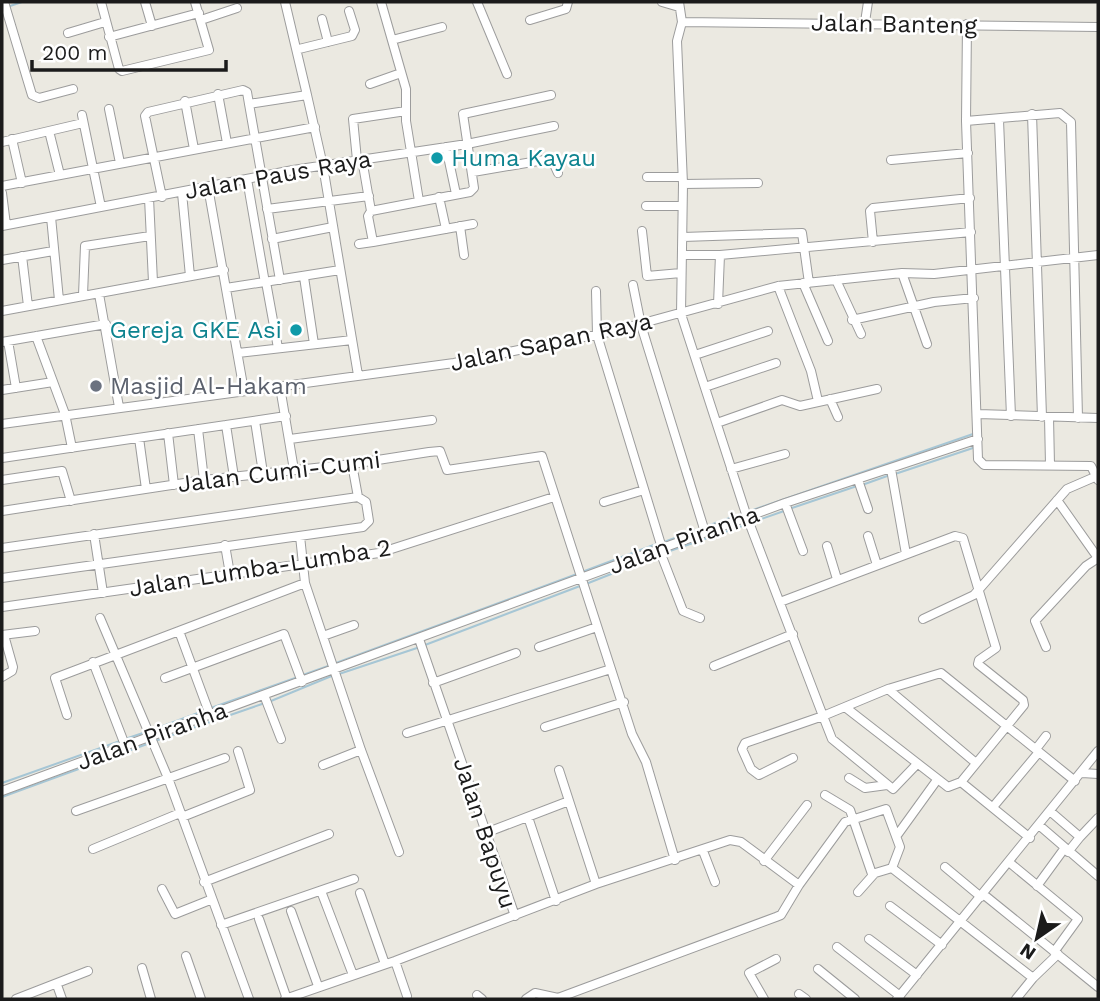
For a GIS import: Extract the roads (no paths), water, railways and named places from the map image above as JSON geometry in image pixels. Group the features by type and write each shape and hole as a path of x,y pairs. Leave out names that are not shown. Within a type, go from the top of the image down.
{"street":[{"path":"3,2 32,95 39,98 73,89"},
{"path":"101,2 109,37 122,72 209,50 195,2"},
{"path":"145,2 152,26"},
{"path":"285,2 299,49 323,166 358,375"},
{"path":"380,2 406,89 406,111 419,201"},
{"path":"477,2 507,74"},
{"path":"530,20 566,9 568,2"},
{"path":"662,2 679,4 686,22 677,41 682,181 681,314 747,517 832,740 887,785 896,789 917,764"},
{"path":"865,22 868,2"},
{"path":"109,37 237,8"},
{"path":"299,49 354,33 349,11"},
{"path":"322,19 328,42"},
{"path":"68,33 105,22"},
{"name":"Jalan Banteng","path":"686,22 865,22 1098,27"},
{"path":"923,619 965,600 980,590 1057,500 1074,484 1098,478 1091,466 984,465 978,459 966,121 967,24"},
{"path":"392,40 442,27"},
{"path":"370,84 401,74"},
{"path":"162,197 146,114 185,101 245,90 280,280"},
{"path":"218,94 227,144"},
{"path":"371,211 470,192 474,188 473,172 464,113 551,94"},
{"path":"249,104 307,96"},
{"path":"185,101 194,149"},
{"path":"109,109 120,163"},
{"path":"373,242 368,216 371,211 369,196 353,119 406,111"},
{"path":"966,121 1060,113 1071,122 1078,418"},
{"path":"1032,114 1045,417 1050,465"},
{"path":"2,142 49,131 82,119 101,207"},
{"path":"999,120 1011,416"},
{"name":"Jalan Paus Raya","path":"4,225 261,176 467,144 554,126"},
{"path":"2,186 315,127"},
{"path":"49,131 60,175"},
{"path":"12,139 22,183"},
{"path":"446,147 456,194"},
{"path":"891,160 968,153"},
{"path":"473,172 544,160 553,162 558,173"},
{"path":"646,177 758,183"},
{"path":"247,179 278,348"},
{"path":"208,187 244,391"},
{"path":"182,192 190,276"},
{"path":"2,193 4,225"},
{"path":"267,209 369,196"},
{"path":"439,197 446,229"},
{"path":"149,198 153,282"},
{"path":"873,242 870,211 873,208 970,198"},
{"path":"646,206 682,206"},
{"path":"51,217 59,300"},
{"path":"359,244 473,224"},
{"path":"460,226 464,255"},
{"path":"272,239 333,228"},
{"path":"642,230 647,276 681,273"},
{"path":"682,237 799,232 804,235 807,250 806,283 828,341"},
{"path":"681,255 720,256 807,250 971,232"},
{"path":"83,295 85,246 150,236"},
{"path":"2,260 53,251"},
{"name":"Jalan Sapan Raya","path":"2,424 454,363 641,325 778,286 902,272 934,274 973,267 1039,263 1098,255"},
{"path":"22,256 28,306"},
{"path":"718,304 720,256"},
{"path":"2,311 224,270"},
{"path":"226,288 340,270"},
{"path":"902,272 927,344"},
{"path":"304,277 314,344"},
{"path":"836,280 860,334"},
{"path":"634,285 641,325 705,532"},
{"path":"778,286 811,371 818,401"},
{"path":"596,291 597,335 661,549 683,611 690,616 701,618"},
{"path":"99,294 119,407"},
{"path":"852,320 888,315 913,306 974,299"},
{"path":"16,388 5,342 106,324"},
{"path":"695,355 768,331"},
{"path":"36,336 65,414 72,448"},
{"path":"238,353 352,340"},
{"path":"705,387 776,363"},
{"path":"2,390 53,382"},
{"path":"280,387 294,470"},
{"path":"717,423 782,400 797,406 877,389"},
{"path":"830,399 838,417"},
{"path":"978,414 1098,418"},
{"path":"2,458 286,416"},
{"path":"255,421 263,473"},
{"path":"290,439 432,421"},
{"path":"226,425 234,477"},
{"path":"198,429 204,480"},
{"path":"168,433 174,485"},
{"path":"139,438 146,489"},
{"name":"Jalan Piranha","path":"2,791 785,503 978,439"},
{"name":"Jalan Cumi-Cumi","path":"2,511 204,480 440,452 447,470 542,456 554,497"},
{"path":"731,469 785,454"},
{"path":"352,464 358,497"},
{"path":"891,469 906,554"},
{"path":"2,480 62,471 71,502"},
{"path":"858,480 868,509"},
{"path":"604,502 644,490"},
{"path":"2,548 358,497 366,502 367,526 2,578"},
{"path":"554,497 624,702 632,734 646,762 675,860"},
{"name":"Jalan Lumba-Lumba 2","path":"2,607 387,551 554,497"},
{"path":"1046,647 1035,621 1086,566 1098,558 1057,500"},
{"path":"785,503 803,551"},
{"path":"94,534 103,593"},
{"path":"780,602 961,535 996,648 979,660 978,664 1025,703 961,782 948,787 845,707"},
{"path":"868,536 877,565"},
{"path":"300,537 305,583 361,750 399,852"},
{"path":"225,545 230,574"},
{"path":"827,546 837,579"},
{"path":"67,715 55,678 305,583"},
{"path":"100,618 168,778 210,900 249,999"},
{"path":"323,636 354,625"},
{"path":"539,647 597,627"},
{"path":"2,677 12,671 13,667 3,635 35,631"},
{"path":"179,631 210,715"},
{"path":"165,678 284,634 302,682"},
{"path":"714,666 793,634"},
{"name":"Jalan Bapuyu","path":"286,999 515,916 419,639"},
{"path":"433,683 516,653"},
{"path":"93,663 125,745"},
{"path":"407,733 611,668"},
{"path":"793,758 755,774 743,745 888,689 941,673 1075,781"},
{"path":"888,689 976,763"},
{"path":"264,695 281,739"},
{"path":"545,727 624,702"},
{"path":"993,807 1046,736"},
{"path":"323,765 361,750"},
{"path":"93,849 250,790 239,751"},
{"path":"837,947 898,998 1040,826 1098,751"},
{"path":"76,811 225,758"},
{"path":"559,770 596,884"},
{"path":"1082,773 1098,774"},
{"path":"849,778 865,788 887,785"},
{"path":"898,834 937,780"},
{"path":"961,782 1030,838"},
{"path":"825,795 838,805 848,808 855,820 869,868 874,874"},
{"path":"488,832 569,801"},
{"path":"764,861 807,805"},
{"path":"526,999 535,993 558,998 781,915 799,885 845,822 887,809 898,834 900,850 892,868 874,874 858,892"},
{"path":"1051,812 1080,837"},
{"path":"528,817 556,901"},
{"path":"1037,886 1098,818"},
{"path":"1040,826 1098,876"},
{"path":"204,882 329,834"},
{"path":"515,916 596,884 738,840 799,885"},
{"path":"703,851 715,882"},
{"path":"1010,863 1078,919 1078,923 1056,953 1016,999"},
{"path":"945,867 1098,987"},
{"path":"892,868 1032,978"},
{"path":"221,925 354,879"},
{"path":"162,889 175,914 210,900"},
{"path":"321,891 353,975"},
{"path":"360,893 385,964"},
{"path":"890,906 942,945"},
{"path":"291,911 318,986"},
{"path":"259,919 286,999"},
{"path":"869,939 917,975"},
{"path":"186,956 201,999"},
{"path":"764,999 749,972 776,959"},
{"path":"395,961 407,996"},
{"path":"142,968 151,999"},
{"path":"818,969 855,999"},
{"path":"16,999 88,971"},
{"path":"57,985 62,999"}],"waterway":[{"path":"10,6 22,2"},
{"path":"750,511 973,434"},
{"path":"895,474 973,448"},
{"path":"862,485 890,475"},
{"path":"789,509 857,486"},
{"path":"753,522 784,511"},
{"path":"707,526 741,514"},
{"path":"664,553 748,524"},
{"path":"664,542 702,528"},
{"path":"582,572 659,543"},
{"path":"586,584 659,555"},
{"path":"336,663 577,574"},
{"path":"425,645 580,586"},
{"path":"339,674 420,647"},
{"path":"303,675 331,665"},
{"path":"271,701 334,675"},
{"path":"211,708 298,677"},
{"path":"155,741 262,704"},
{"path":"152,730 206,710"},
{"path":"125,739 146,732"},
{"path":"2,783 120,741"},
{"path":"2,797 150,743"}],"place":[{"name":"Huma Kayau","path":"437,158"},
{"name":"Gereja GKE Asi","path":"296,330"},
{"name":"Masjid Al-Hakam","path":"96,386"}]}
